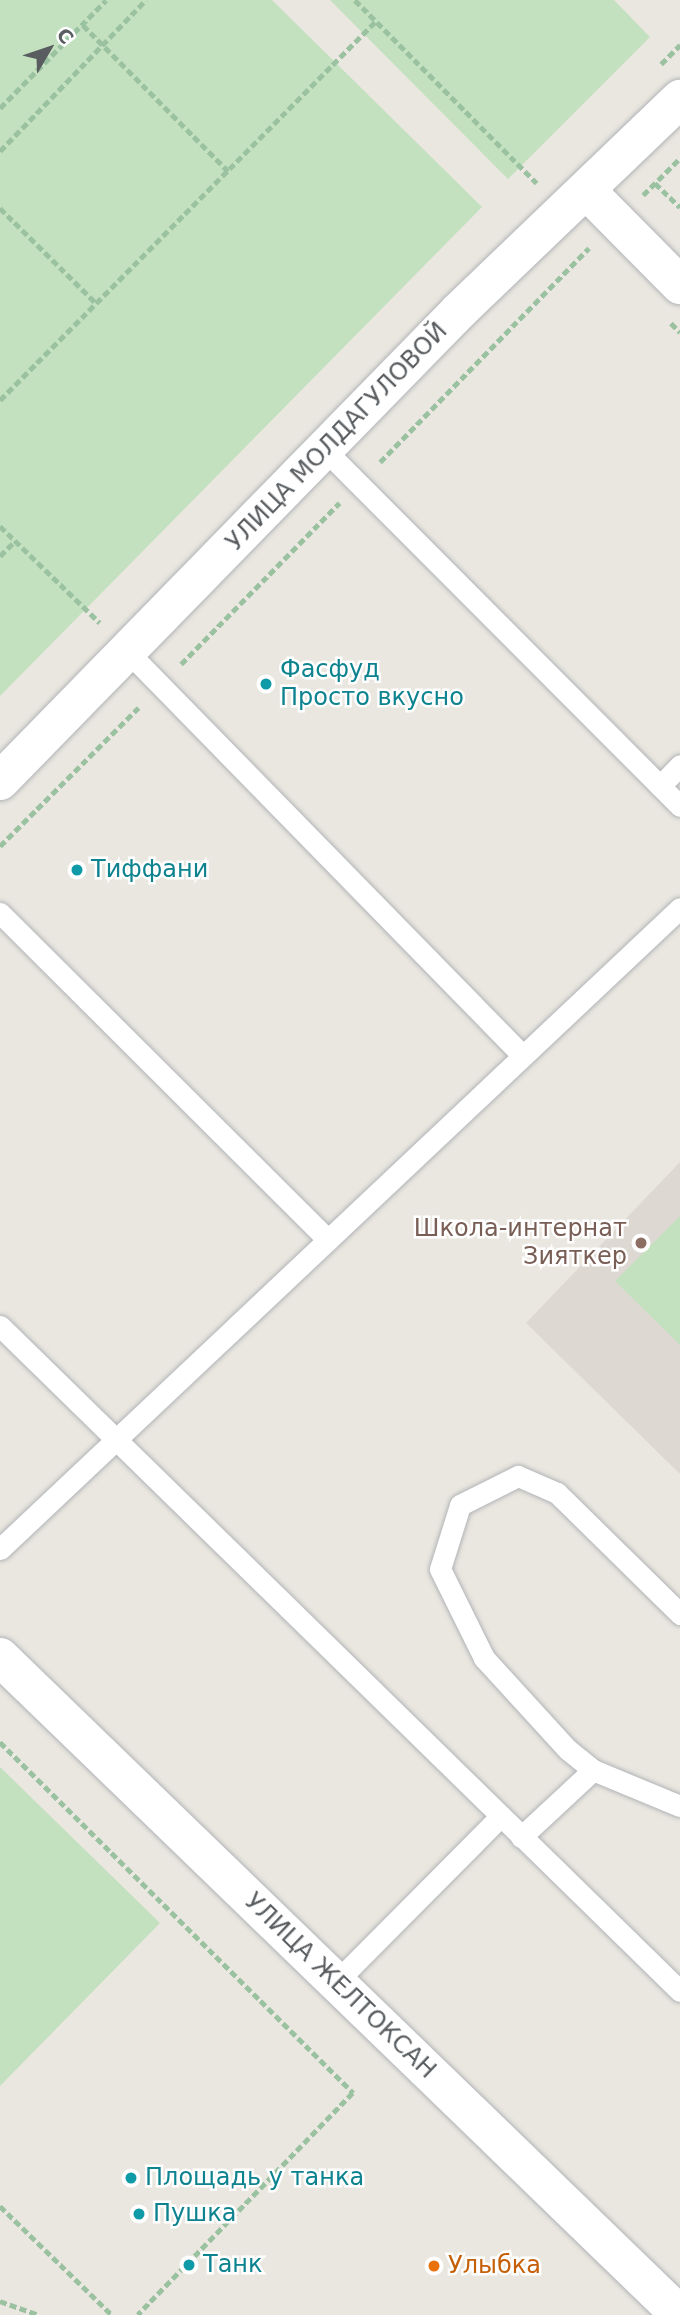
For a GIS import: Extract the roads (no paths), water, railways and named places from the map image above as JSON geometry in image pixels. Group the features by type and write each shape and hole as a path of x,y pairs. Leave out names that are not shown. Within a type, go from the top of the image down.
{"street":[{"name":"УЛИЦА МОЛДАГУЛОВОЙ","path":"0,781 458,312 680,99"},
{"path":"575,200 617,221 680,285"},
{"name":"УЛИЦА ЖЕЛТОКСАН","path":"0,1657 680,2315"}],"lane":[{"path":"324,449 680,806"},
{"path":"127,651 523,1056"},
{"path":"660,786 680,765"},
{"path":"0,1549 680,908"},
{"path":"0,914 328,1240"},
{"path":"0,1326 114,1441 680,1991"},
{"path":"680,1614 556,1493 518,1476 460,1505 440,1569 484,1658 568,1751 593,1770 680,1806"},
{"path":"521,1836 593,1770"},
{"path":"336,1982 500,1816"}],"place":[{"name":"Фасфуд Просто вкусно","path":"266,684"},
{"name":"Тиффани","path":"77,870"},
{"name":"Школа-интернат Зияткер","path":"641,1243"},
{"name":"Площадь у танка","path":"131,2178"},
{"name":"Пушка","path":"139,2214"},
{"name":"Танк","path":"189,2265"},
{"name":"Улыбка","path":"434,2266"}]}
